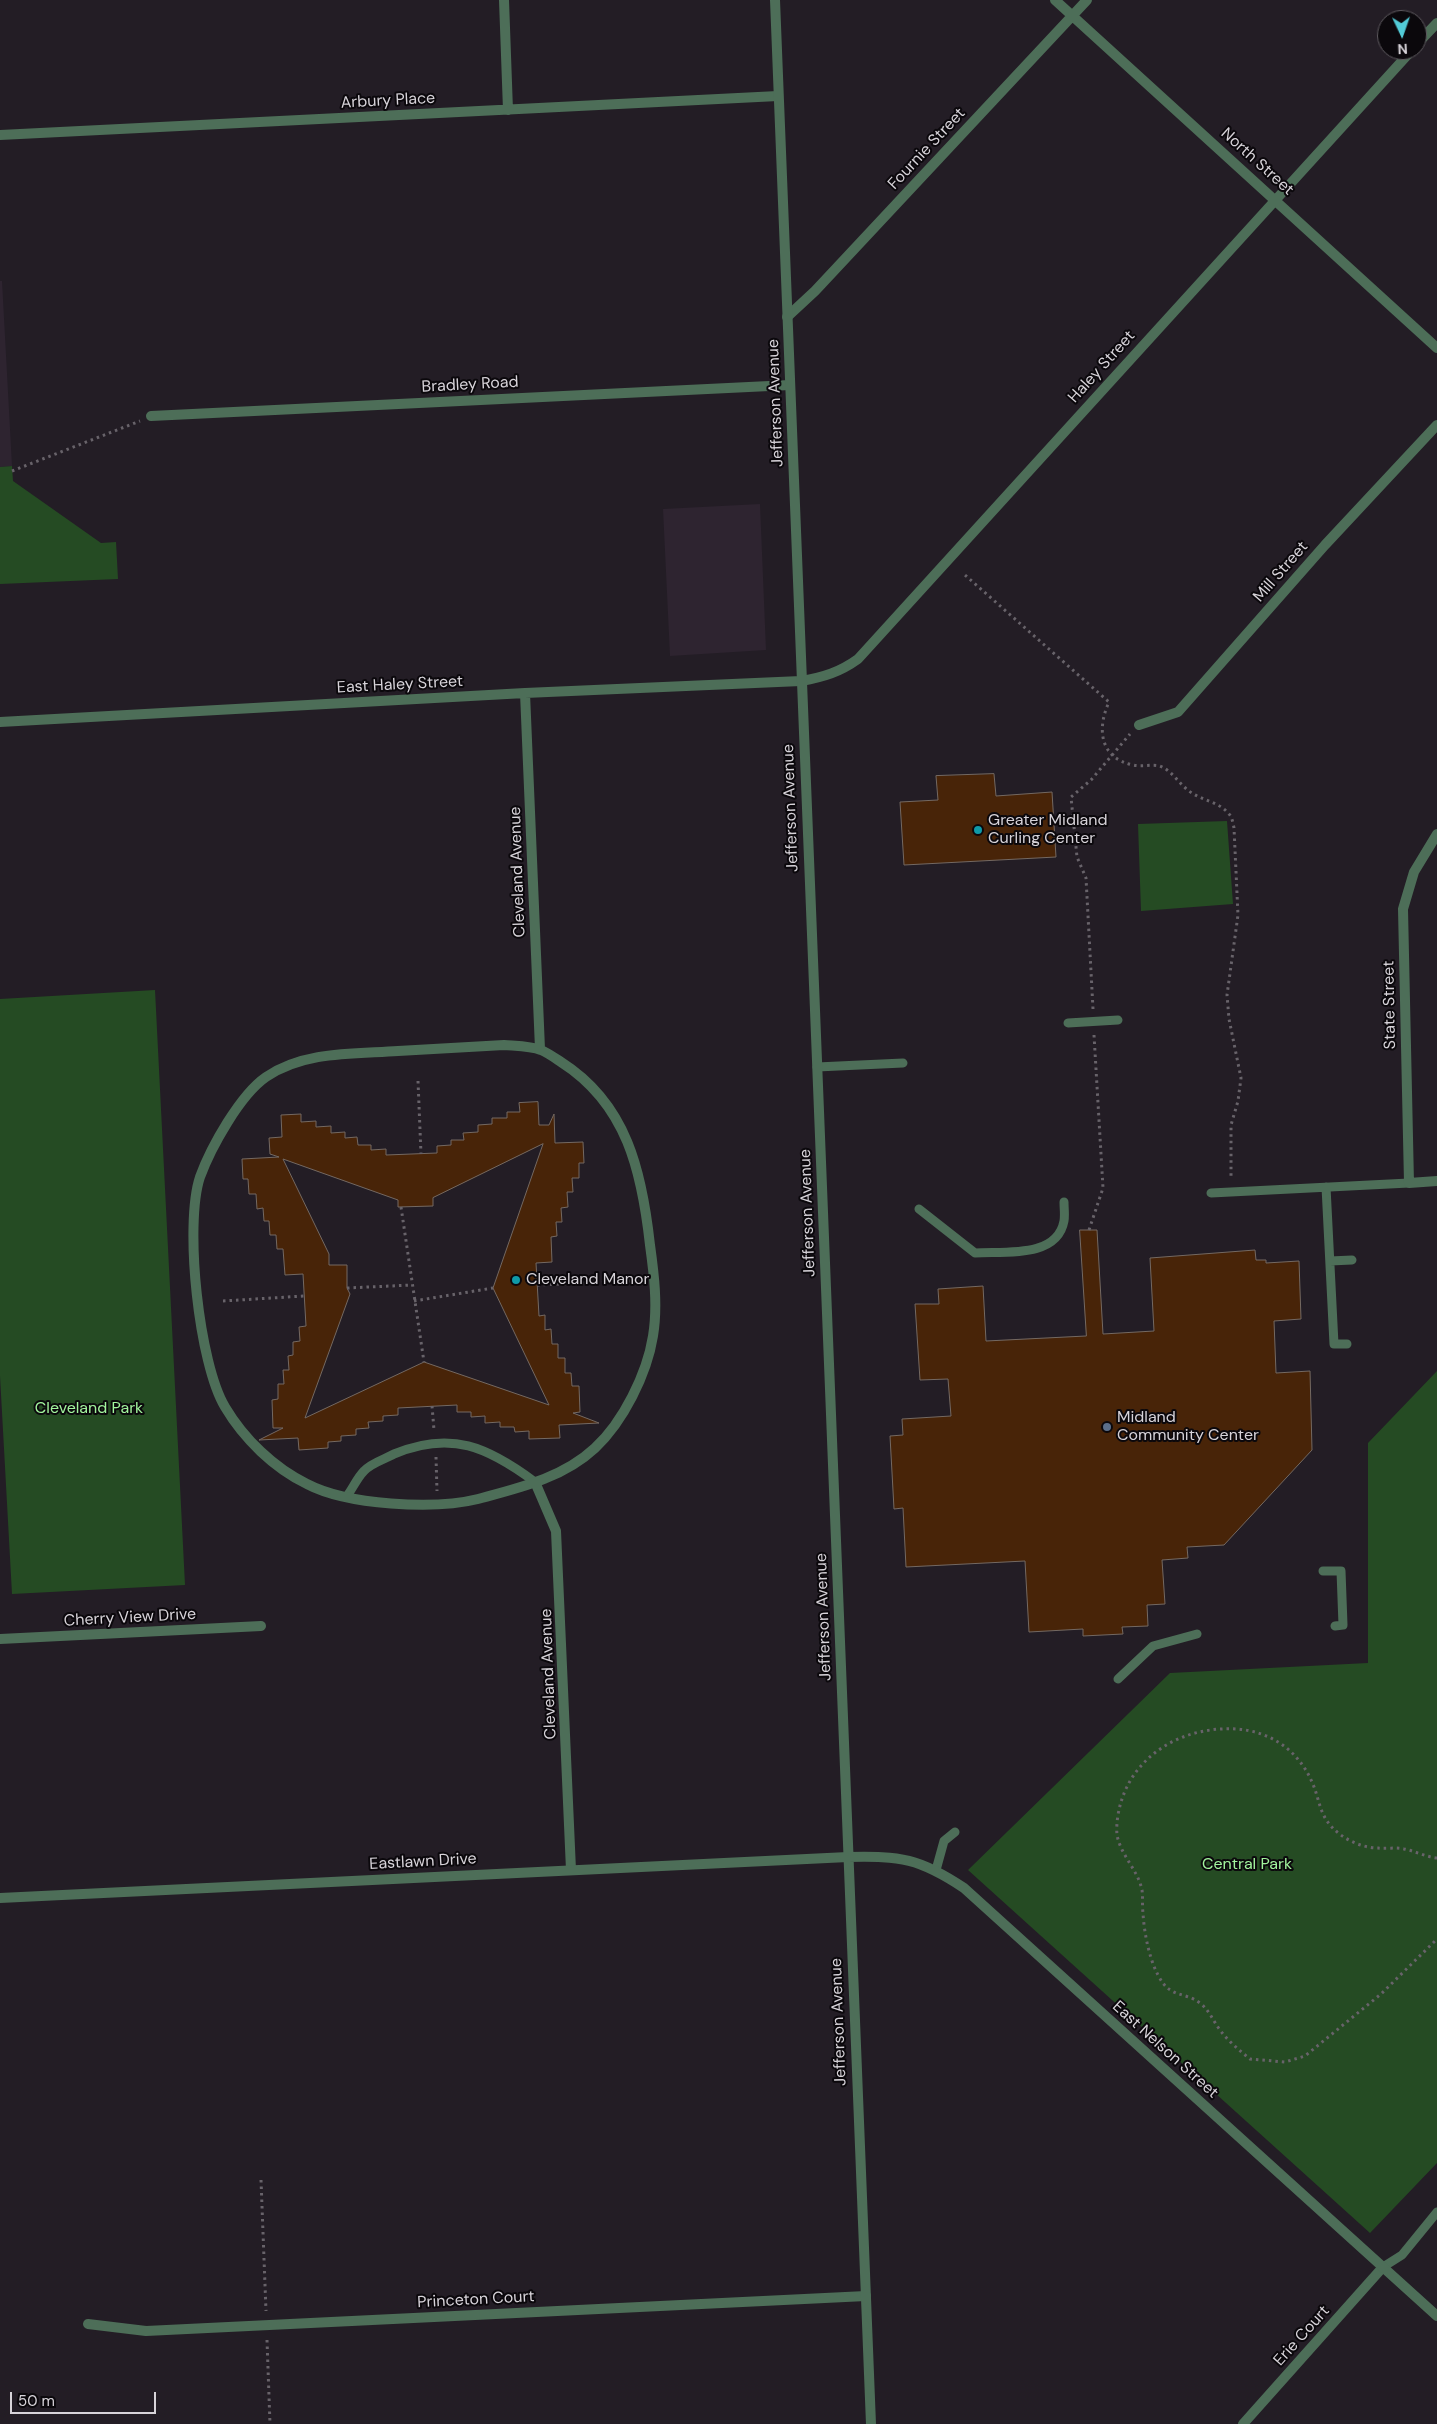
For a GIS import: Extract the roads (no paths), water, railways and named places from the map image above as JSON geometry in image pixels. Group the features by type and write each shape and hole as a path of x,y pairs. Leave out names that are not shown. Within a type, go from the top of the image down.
{"street":[{"path":"504,0 508,110"},
{"name":"Jefferson Avenue","path":"775,0 871,2424"},
{"name":"North Street","path":"1054,0 1437,348"},
{"name":"Fournie Street","path":"787,317 815,291 1087,0"},
{"path":"1427,33 1437,22"},
{"name":"Haley Street","path":"801,680 828,676 843,670 858,659 1403,60"},
{"name":"Arbury Place","path":"0,135 778,96"},
{"name":"Bradley Road","path":"151,416 790,385"},
{"name":"Mill Street","path":"1139,725 1178,712 1325,545 1437,425"},
{"name":"East Haley Street","path":"0,722 801,680"},
{"name":"Cleveland Avenue","path":"526,693 540,1049"},
{"name":"State Street","path":"1409,1183 1403,909 1414,872 1437,834"},
{"path":"504,1045 540,1049 581,1075 611,1110 631,1146 646,1205 654,1279 654,1335 640,1381 621,1417 594,1449 558,1474 535,1482 458,1504 419,1506 347,1496 309,1486 276,1465 247,1436 224,1405 209,1365 199,1312 192,1243 200,1179 232,1114 264,1078 295,1062 330,1055 504,1045"},
{"path":"1409,1183 1437,1181"},
{"name":"Cleveland Avenue","path":"535,1482 556,1532 558,1549 572,1870"},
{"name":"Cherry View Drive","path":"0,1640 261,1626"},
{"name":"East Nelson Street","path":"848,1857 902,1858 936,1870 964,1888 1437,2316"},
{"name":"Eastlawn Drive","path":"0,1898 848,1857"},
{"name":"Erie Court","path":"1243,2424 1383,2267"},
{"name":"Princeton Court","path":"88,2324 146,2331 866,2296"}],"lane":[{"path":"1068,1023 1118,1020"},
{"path":"817,1067 903,1063"},
{"path":"1211,1193 1409,1183"},
{"path":"1326,1187 1334,1344 1348,1344"},
{"path":"919,1209 975,1253 1032,1250 1052,1242 1060,1233 1064,1222 1064,1202"},
{"path":"1330,1261 1352,1260"},
{"path":"347,1496 364,1470 415,1445 442,1442 479,1448 509,1463 535,1482"},
{"path":"1323,1571 1341,1571 1343,1625 1334,1626"},
{"path":"1118,1678 1153,1646 1197,1634"},
{"path":"936,1870 944,1841 955,1832"},
{"path":"1383,2267 1402,2255 1436,2215"}],"place":[{"name":"Greater Midland Curling Center","path":"978,830"},
{"name":"Cleveland Manor","path":"516,1280"},
{"name":"Midland Community Center","path":"1107,1427"}],"park label":[{"name":"Cleveland Park","path":"89,1409"},
{"name":"Central Park","path":"1247,1865"}]}
